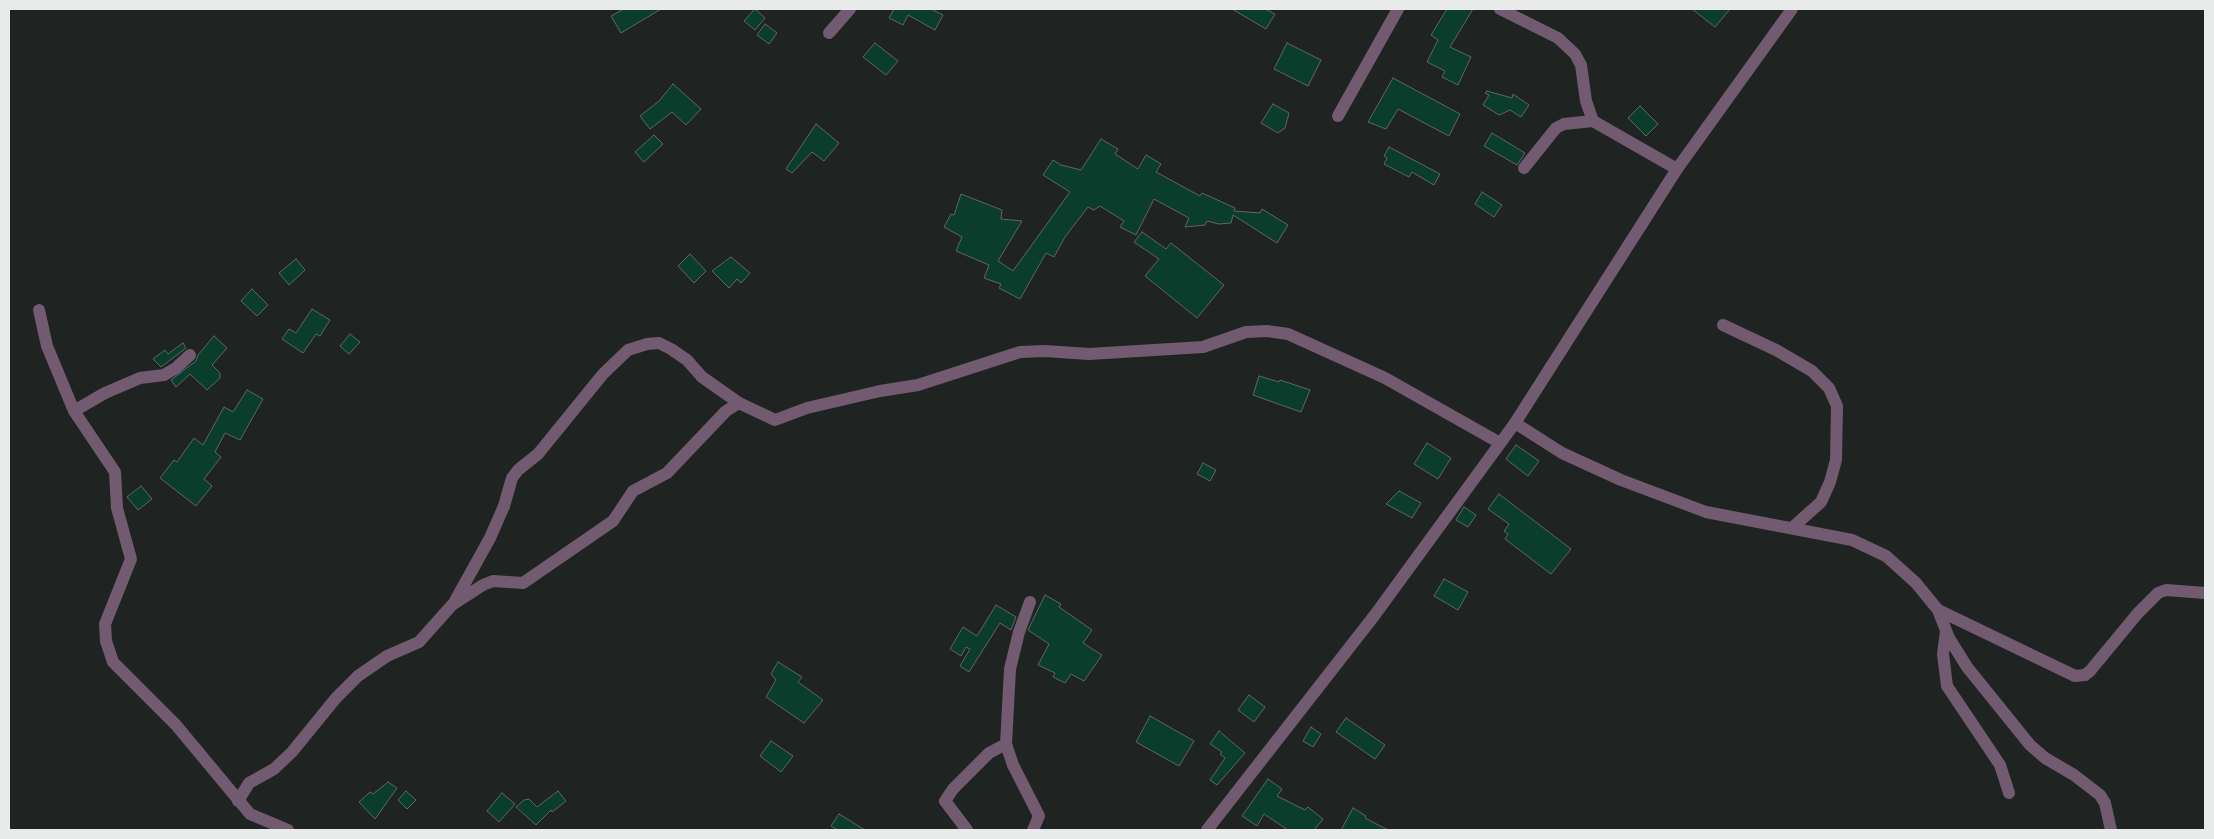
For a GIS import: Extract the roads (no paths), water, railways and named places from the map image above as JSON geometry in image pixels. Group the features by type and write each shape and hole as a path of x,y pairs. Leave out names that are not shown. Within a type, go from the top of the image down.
{"street":[{"path":"829,33 850,9"},
{"path":"1338,116 1398,9"},
{"path":"1500,9 1558,38 1575,54 1580,65 1586,101 1593,121"},
{"path":"1207,830 1374,616 1515,423 1677,169 1792,9"},
{"path":"1524,168 1556,128 1564,124 1593,121 1677,169"},
{"path":"39,310 48,346 74,411 114,472 117,508 131,559 106,624 106,641 113,662 176,725 250,814 288,830"},
{"path":"1724,325 1776,350 1812,371 1830,388 1837,406 1836,460 1830,482 1821,502 1792,528"},
{"path":"238,801 249,783 274,769 292,752 336,698 358,676 387,656 419,642 452,605 490,538 504,506 512,478 518,470 538,454 597,380 628,350 659,343 687,360 702,377 739,403 775,420 816,406 880,391 918,385 1020,352 1044,350 1089,354 1203,347 1246,332 1267,331 1288,334 1385,378 1500,443"},
{"path":"74,411 105,393 140,378 164,375 176,368 190,355"},
{"path":"452,605 492,581 523,583 574,546 613,521 633,491 667,473 726,411 739,403"},
{"path":"1515,423 1562,453 1630,483 1706,512 1852,540 1886,556 1916,583 1938,610 1946,631 1967,667 2030,745 2045,758 2074,775 2100,795 2105,803 2111,830"},
{"path":"1938,610 2067,674 2080,676 2090,671 2138,613 2158,593 2166,590 2205,593"},
{"path":"1030,602 1019,632 1010,669 1006,744 1013,765 1039,816 1033,830"},
{"path":"1946,631 1942,654 1947,686 2000,765 2009,793"},
{"path":"967,830 946,804 946,798 989,753 1006,744"}]}
